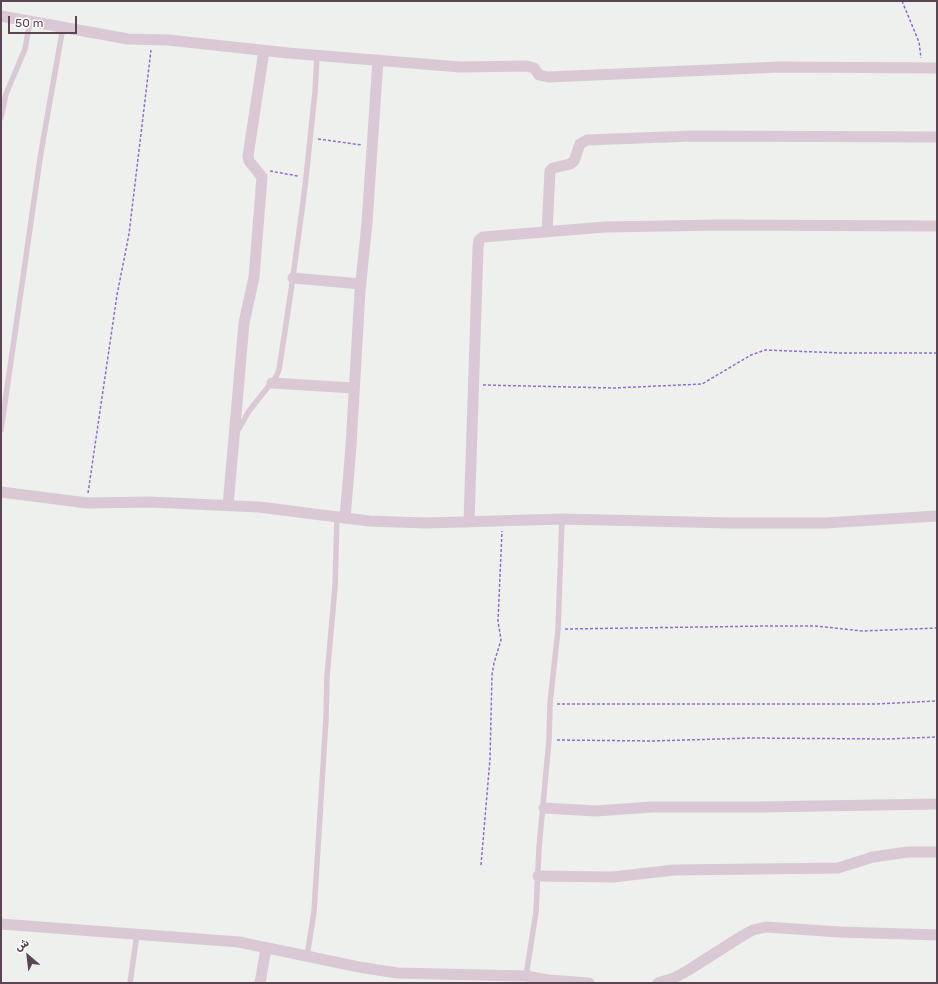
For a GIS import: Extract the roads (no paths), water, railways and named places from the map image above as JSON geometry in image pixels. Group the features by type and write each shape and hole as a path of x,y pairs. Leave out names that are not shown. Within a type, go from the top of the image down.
{"street":[{"path":"1,16 63,26 128,39 460,67 527,66 534,68 539,75 548,77 780,67 837,69 937,68"},
{"path":"228,506 244,323 255,269 262,177 249,161 248,156 264,51"},
{"path":"341,517 351,446 361,284 368,223 378,60"},
{"path":"547,232 550,171 553,168 570,164 574,161 580,144 587,140 693,136 937,137"},
{"path":"468,522 478,248 480,240 490,235 605,227 719,225 937,226"},
{"path":"293,278 361,284"},
{"path":"272,383 354,388"},
{"path":"1,492 87,503 150,502 260,507 341,517 410,523 562,519 730,523 825,523 937,516"},
{"path":"544,808 596,811 644,807 937,804"},
{"path":"538,876 607,877 674,870 838,868 872,857 908,852 937,852"},
{"path":"1,924 239,942 307,957 397,973 526,976 548,980 589,983"},
{"path":"658,983 680,974 753,930 766,927 840,932 937,935"},
{"path":"260,983 266,948"}],"lane":[{"path":"1,118 6,94 25,49 30,21"},
{"path":"1,430 41,152 63,26"},
{"path":"234,437 249,411 272,383 279,370 306,178 317,55"},
{"path":"307,957 314,912 326,718 327,676 341,517"},
{"path":"526,976 536,912 549,740 550,703 558,630 562,519"},
{"path":"130,983 137,934"}]}
